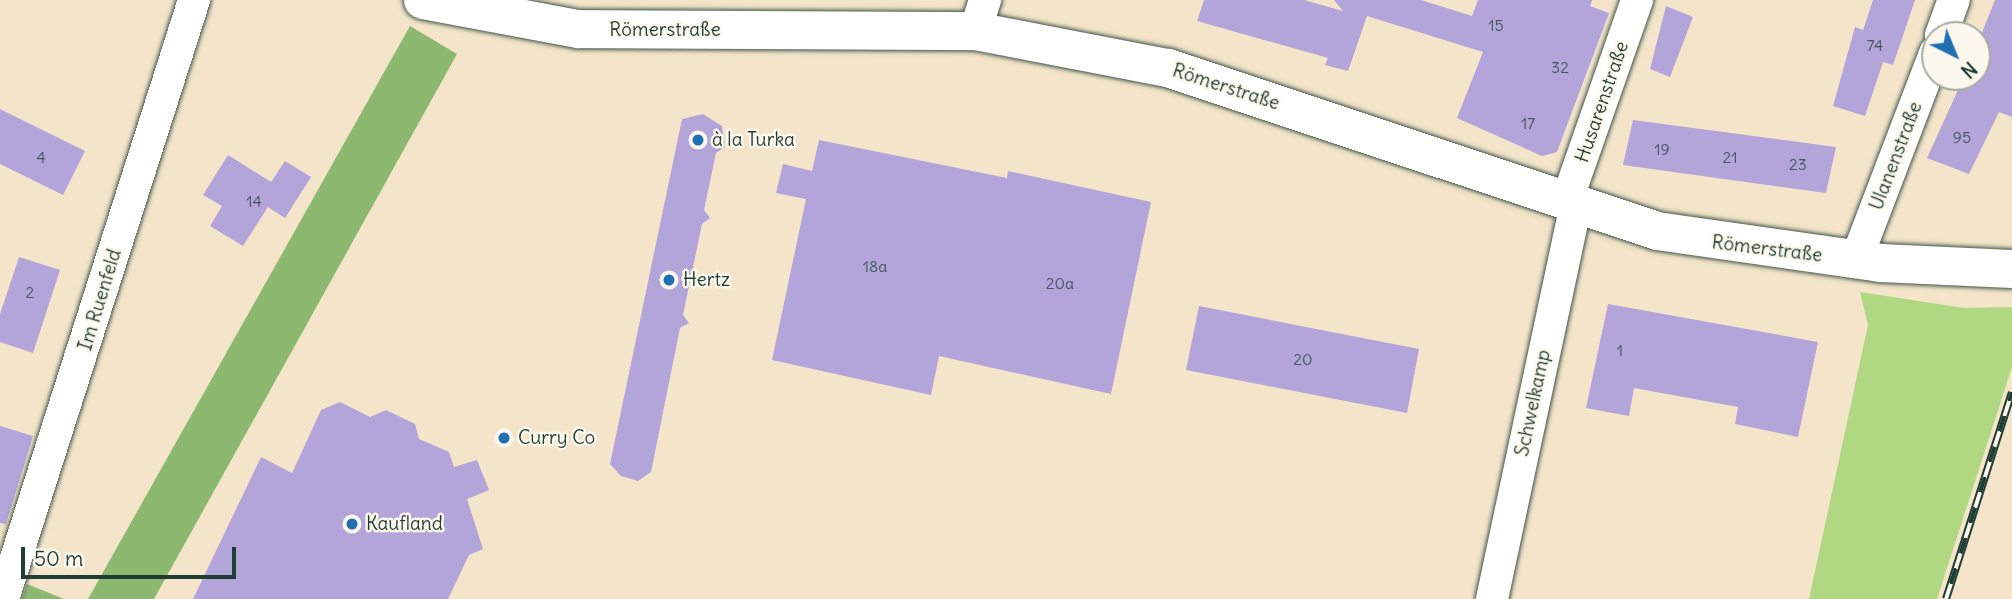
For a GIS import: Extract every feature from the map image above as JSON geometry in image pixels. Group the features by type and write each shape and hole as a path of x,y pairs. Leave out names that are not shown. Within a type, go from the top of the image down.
{"main road":[{"name":"Römerstraße","path":"423,0 578,29 980,15 1168,68 1571,205 1706,242 1856,260 2012,270"}],"street":[{"name":"Im Ruenfeld","path":"3,599 194,0"},
{"name":"Husarenstraße","path":"1571,205 1637,0"},
{"path":"1946,21 1954,0"},
{"name":"Ulanenstraße","path":"1856,260 1921,89"},
{"name":"Schwelkamp","path":"1492,599 1571,205"}],"green space":[{"path":"410,26 457,54 154,599 88,599"},
{"path":"1860,292 1964,308 2012,307 2012,367 1937,599 1809,599 1868,325"},
{"path":"27,584 64,599 22,599"}],"building":[{"path":"1204,0 1304,0 1343,11 1334,0 1421,0 1472,16 1478,0 1592,0 1590,6 1609,13 1557,152 1542,156 1457,118 1483,52 1367,16 1348,71 1325,65 1328,58 1197,21"},
{"path":"1873,0 1915,0 1893,65 1883,62 1865,116 1833,106 1855,27 1863,30"},
{"path":"1995,0 2012,0 2012,117 1999,112 1969,174 1927,158 1958,91 1991,91 1991,21 1987,21"},
{"path":"1666,6 1693,17 1670,77 1650,69"},
{"path":"0,109 85,151 63,195 0,164"},
{"name":"Hertz","path":"703,114 722,126 725,147 716,153 704,210 710,218 702,224 683,315 689,323 680,328 651,472 638,481 621,476 610,464 682,119"},
{"path":"1633,120 1836,147 1826,193 1623,165"},
{"path":"819,140 1007,178 1008,171 1151,202 1111,394 939,356 931,395 772,360 806,199 776,193 783,164 812,171"},
{"path":"228,155 271,182 285,161 311,177 285,218 268,207 243,246 210,226 222,206 203,195"},
{"path":"19,257 60,270 33,353 0,342 0,314"},
{"path":"1608,304 1818,342 1798,437 1735,424 1738,407 1634,388 1629,416 1586,408"},
{"path":"1199,306 1419,349 1407,413 1186,370"},
{"name":"Kaufland","path":"340,402 370,417 386,410 415,424 419,439 449,452 454,467 477,460 489,490 467,499 483,549 469,555 448,599 193,599 261,457 292,473 321,410"},
{"path":"0,426 33,436 6,524 0,523"}],"railway":[{"path":"1946,599 2012,392"}],"place":[{"name":"à la Turka","path":"698,140"},
{"name":"Hertz","path":"669,280"},
{"name":"Curry Co","path":"504,438"},
{"name":"Kaufland","path":"352,524"}]}
